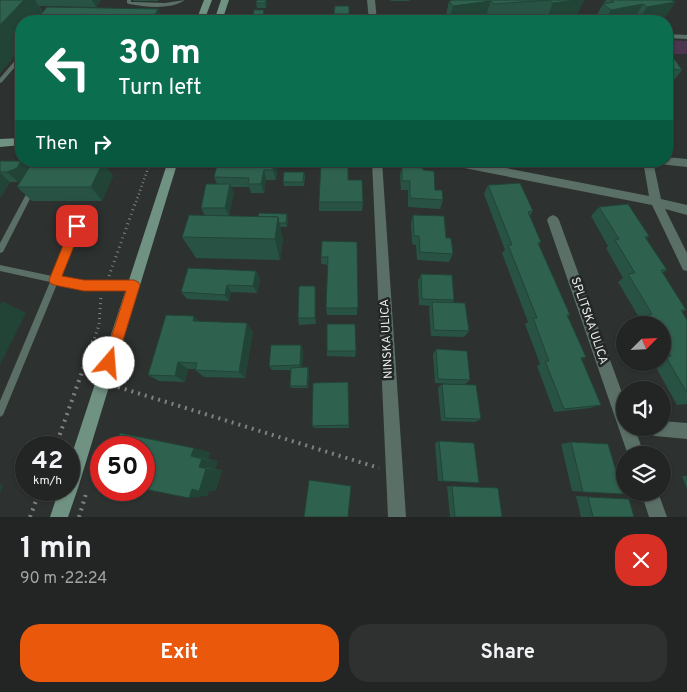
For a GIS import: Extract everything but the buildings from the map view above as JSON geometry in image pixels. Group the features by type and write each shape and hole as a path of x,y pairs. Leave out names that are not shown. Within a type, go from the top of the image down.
{"main road":[{"path":"202,15 208,0"},
{"path":"220,15 225,0"},
{"path":"1,143 15,142"},
{"path":"80,452 171,167"},
{"path":"59,517 64,501"}],"street":[{"path":"372,0 373,15"},
{"path":"673,36 687,37"},
{"path":"673,162 687,163"},
{"name":"NINSKA ULICA","path":"377,167 397,517"},
{"path":"480,167 656,201 687,210"},
{"path":"649,167 656,201 687,266"},
{"name":"SPLITSKA ULICA","path":"553,220 616,398"},
{"path":"671,430 687,431"},
{"path":"652,501 658,517"}],"lane":[{"path":"129,0 129,3 136,4 175,4 183,0"},
{"path":"0,81 15,64"},
{"path":"0,250 35,186"},
{"path":"0,412 84,208"},
{"path":"0,268 84,286 134,285"}],"path":[{"path":"59,436 99,325 101,297 149,167"},
{"path":"118,386 394,473"},
{"path":"30,517 36,501"}],"shaded area":[{"path":"673,40 687,41 687,54 673,54"}],"route":[{"path":"77,226 54,280 84,286 134,285 109,363"}]}
